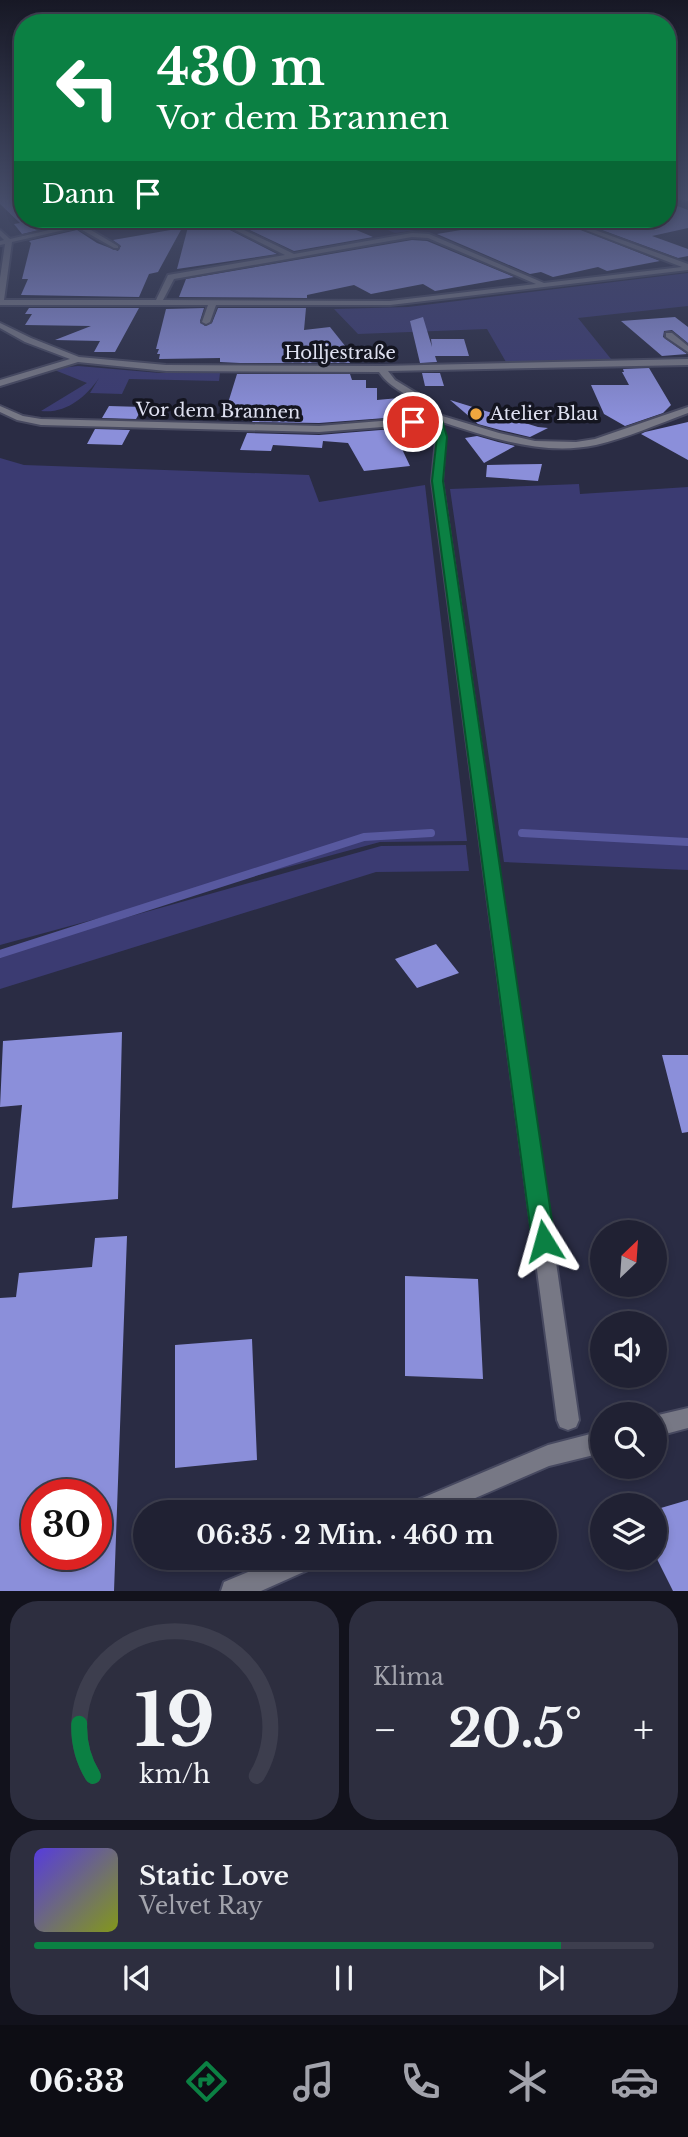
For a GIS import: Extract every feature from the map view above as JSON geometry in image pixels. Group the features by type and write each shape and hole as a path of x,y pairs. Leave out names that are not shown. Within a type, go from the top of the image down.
{"street":[{"path":"3,270 0,303 390,303 660,270"},
{"path":"158,303 171,277 206,270"},
{"path":"510,270 544,284"},
{"path":"206,322 213,303"},
{"name":"Holljestraße","path":"0,325 28,340 78,359 166,368 382,369 688,362"},
{"path":"669,335 688,350"},
{"path":"0,383 78,359"},
{"path":"382,369 392,383 429,405 437,418 442,437 438,481 568,1420"},
{"name":"Vor dem Brannen","path":"0,409 20,418 41,422 226,428 319,429 437,418"},
{"path":"437,418 517,441 555,446 596,442 688,410"},
{"path":"667,1424 688,1418"},
{"path":"444,1500 548,1456 590,1444"},
{"path":"233,1591 282,1570"}],"shaded area":[{"path":"688,273 688,306 578,318 611,359 506,362 487,329 358,334 334,309 408,307"},
{"path":"78,366 160,373 220,373 219,381 129,379 122,394 90,393 99,378 74,403 58,410 41,411 87,383 52,369"},
{"path":"0,458 24,465 309,475 319,502 425,485 467,841 380,842 0,945"},
{"path":"579,484 580,494 688,487 688,870 504,862 450,489"},
{"path":"466,845 469,871 376,872 0,989 0,953 381,846"}],"building":[{"path":"24,270 159,270 149,274 139,297 21,295 28,279 22,279"},
{"path":"237,270 498,270 514,277 435,291 423,284 371,294 354,285 307,295 307,298 179,297 186,279"},
{"path":"521,270 583,270 553,277 541,272 530,274"},
{"path":"29,308 139,308 115,352 94,352 100,341 55,340 91,326 25,325 32,314 25,314"},
{"path":"204,308 200,321 205,326 212,323 218,308 306,308 304,330 330,327 346,347 346,352 349,352 350,363 240,363 220,362 220,358 159,359 159,349 156,349 166,309"},
{"path":"423,317 432,347 431,339 464,339 469,356 435,356 437,362 420,363 410,321"},
{"path":"675,317 688,327 688,343 672,330 664,331 663,337 687,354 662,356 621,321"},
{"path":"649,368 671,405 663,413 625,426 604,414 591,385 629,385 623,369"},
{"path":"422,373 440,373 444,386 425,386"},
{"path":"237,374 350,374 352,380 366,380 366,388 377,388 377,400 399,398 412,416 319,423 252,422 254,417 224,416"},
{"path":"450,400 548,428 530,437 478,424"},
{"path":"109,406 143,407 136,419 102,418"},
{"path":"688,422 688,460 641,434 645,432"},
{"path":"418,427 419,450 402,449 410,466 364,471 348,443 323,441 322,448 273,445 271,451 240,450 247,433 319,435"},
{"path":"95,429 130,430 122,445 87,444"},
{"path":"477,436 515,446 484,463 465,438"},
{"path":"542,464 538,481 486,477 487,465"},
{"path":"436,944 459,973 417,988 395,959"},
{"path":"122,1032 118,1199 12,1208 22,1105 0,1107 3,1041"},
{"path":"662,1055 688,1055 688,1132 682,1133"},
{"path":"127,1236 114,1591 0,1591 0,1298 16,1297 19,1273 92,1267 95,1238"},
{"path":"405,1276 478,1279 483,1379 405,1376"},
{"path":"252,1339 257,1460 175,1468 175,1345"},
{"path":"688,1500 688,1591 673,1591 662,1570 667,1570 667,1506"}],"waterway":[{"path":"0,954 364,837 431,833"},
{"path":"522,833 688,842"}],"place":[{"name":"Atelier Blau","path":"476,414"}],"route":[{"path":"413,422 437,420 442,437 438,481 544,1241"}]}
